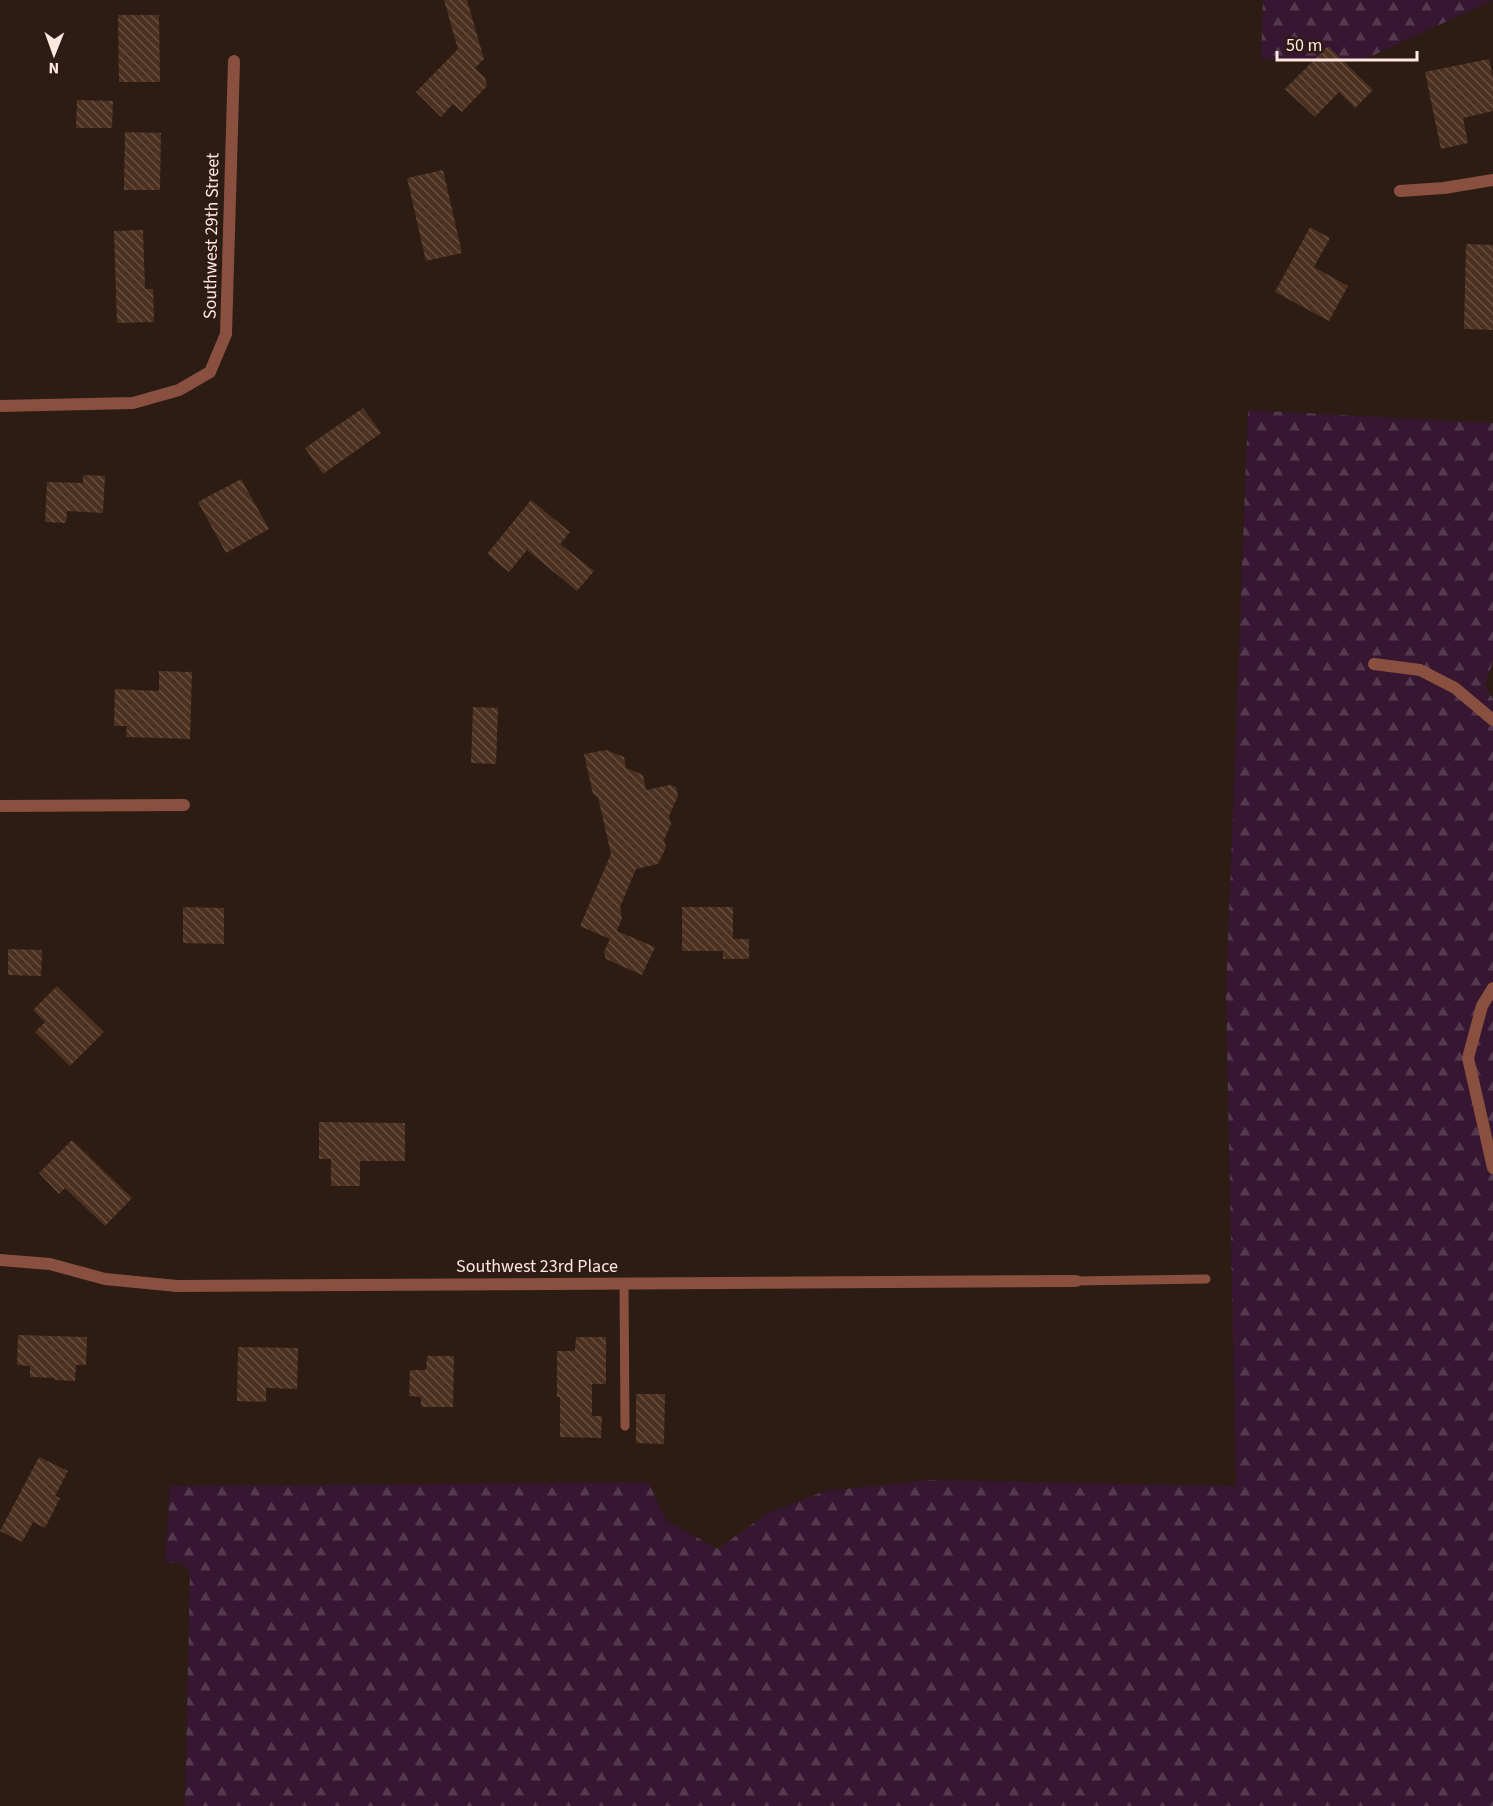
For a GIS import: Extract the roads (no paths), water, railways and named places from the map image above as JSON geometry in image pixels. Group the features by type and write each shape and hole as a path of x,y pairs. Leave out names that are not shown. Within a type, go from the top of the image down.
{"street":[{"name":"Southwest 29th Street","path":"0,406 133,403 178,390 210,372 226,334 234,61"},
{"path":"1400,191 1444,188 1493,180"},
{"path":"1374,664 1420,670 1455,688 1493,720"},
{"path":"0,806 184,805"},
{"path":"1493,988 1482,1006 1468,1058 1493,1168"},
{"name":"Southwest 23rd Place","path":"0,1260 50,1264 105,1279 177,1286 1076,1281"}],"lane":[{"path":"1076,1281 1206,1279"},
{"path":"624,1284 625,1426"}]}
